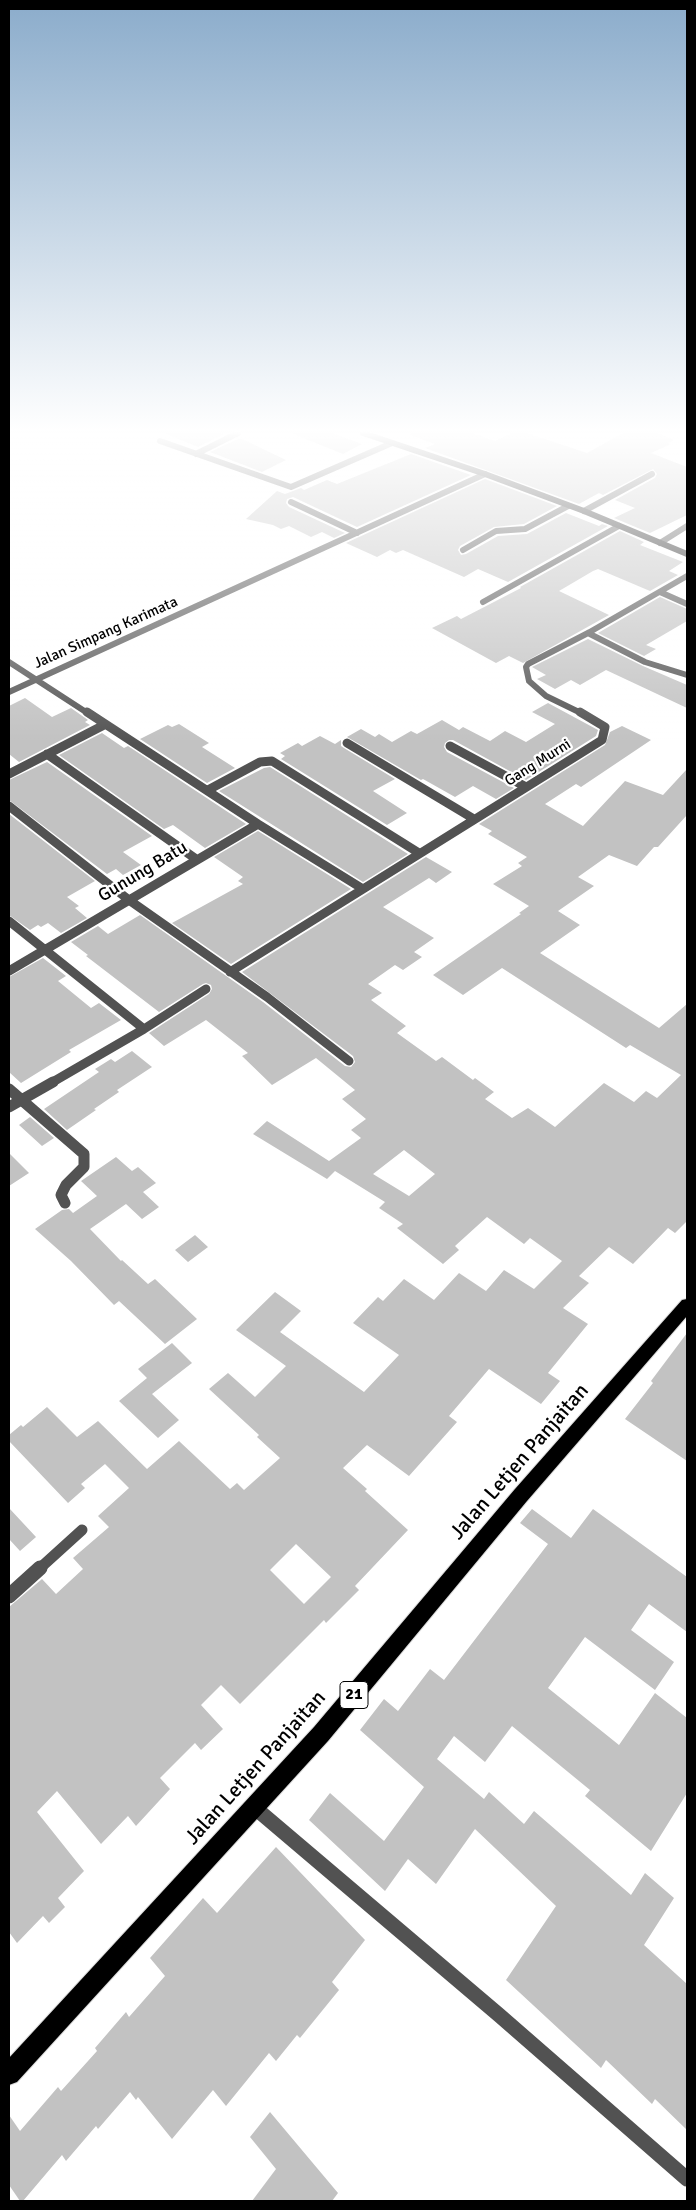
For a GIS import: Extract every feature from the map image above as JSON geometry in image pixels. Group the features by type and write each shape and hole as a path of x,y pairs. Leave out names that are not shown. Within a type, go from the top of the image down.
{"highway":[{"name":"Jalan Letjen Panjaitan","path":"9,2074 321,1734 521,1495 687,1305"}],"main road":[{"path":"645,536 687,554"}],"street":[{"name":"Jalan Simpang Karimata","path":"10,691 351,536"},
{"path":"463,550 487,536"},
{"path":"482,602 602,536"},
{"path":"660,542 670,536"},
{"name":"Gang Murni","path":"230,972 602,740 605,736 605,727 601,723 546,696 533,686 526,671 528,664 588,633 687,576"},
{"path":"660,592 687,604"},
{"path":"588,633 645,662 687,675"},
{"path":"9,662 258,824 363,889"},
{"path":"9,774 104,725"},
{"path":"347,743 474,819"},
{"path":"450,746 526,786"},
{"path":"47,754 196,859"},
{"path":"208,790 260,762 272,761 419,853"},
{"path":"9,806 129,900 267,997 349,1061"},
{"name":"Gunung Batu","path":"9,971 258,824"},
{"path":"9,921 144,1029"},
{"path":"9,1107 144,1029 206,989"},
{"path":"9,1089 84,1154 84,1167 66,1185 61,1195 65,1203"},
{"path":"9,1596 82,1530"},
{"path":"254,1807 687,2179"}],"building":[{"path":"361,536 478,536 460,546 458,550 461,555 498,536 590,536 508,582 478,569 464,577 403,550 396,553 390,550 377,557 346,543"},
{"path":"611,536 631,536 644,542 640,545 683,562 669,571 678,575 650,591 598,569 559,591 609,615 523,663 509,656 496,663 432,628 457,616 461,619"},
{"path":"660,597 687,609 687,621 646,645 656,649 644,656 598,633"},
{"path":"588,639 687,685 687,708 606,670 580,685 571,680 555,689 537,679 546,675 532,667"},
{"path":"25,698 52,717 71,708 88,720 85,722 90,725 19,762 9,754 9,706"},
{"path":"548,703 598,730 596,736 526,780 453,740 445,743 444,747 447,752 514,788 496,799 473,786 455,797 423,779 421,780 347,737 361,729 375,737 379,734 392,742 411,731 417,734 442,720 459,730 463,727 490,741 505,731 526,742 555,724 532,712"},
{"path":"179,724 209,743 202,747 235,768 207,783 140,739 168,725 172,727"},
{"path":"622,726 651,740 581,787 576,784 545,804 583,826 625,781 663,795 687,769 687,815 658,847 654,847 637,866 609,855 578,877 594,886 558,911 580,925 540,953 659,1028 687,1004 687,1221 675,1233 668,1228 633,1264 609,1247 579,1276 589,1283 563,1308 588,1324 548,1373 560,1381 541,1404 489,1369 449,1416 457,1422 409,1476 367,1445 343,1468 408,1530 355,1586 359,1590 326,1623 324,1620 240,1704 221,1685 201,1705 223,1729 201,1750 195,1743 160,1778 170,1789 136,1826 128,1816 101,1844 57,1791 37,1812 84,1871 58,1898 65,1907 49,1923 43,1916 17,1943 9,1932 9,1607 42,1579 56,1594 83,1569 73,1558 109,1527 98,1516 129,1488 105,1464 81,1484 85,1488 68,1503 9,1441 9,1435 21,1425 23,1427 47,1407 77,1437 98,1421 147,1469 179,1441 230,1489 237,1483 244,1490 280,1458 257,1437 259,1435 209,1389 228,1373 255,1397 286,1366 236,1330 275,1292 301,1311 280,1332 364,1392 399,1355 353,1323 378,1297 383,1301 404,1279 434,1300 459,1273 486,1291 504,1270 534,1289 562,1261 530,1238 524,1244 487,1217 455,1246 459,1250 443,1264 397,1228 403,1224 379,1208 385,1202 335,1171 327,1179 253,1134 267,1121 329,1161 361,1138 351,1130 366,1119 342,1099 355,1090 316,1058 272,1085 242,1056 248,1053 206,1020 164,1046 149,1033 209,994 212,989 211,985 203,984 159,1012 86,956 88,955 71,942 98,926 108,934 140,915 263,1002 345,1066 351,1067 355,1062 353,1056 242,972 426,857 452,872 436,883 429,878 383,907 434,938 414,952 422,957 403,970 395,965 368,984 382,993 371,1000 406,1026 397,1033 436,1061 442,1057 473,1080 475,1078 494,1092 485,1099 512,1118 528,1108 555,1127 604,1083 634,1102 646,1091 657,1098 681,1075 630,1045 626,1048 502,968 463,995 433,975 521,914 519,913 529,906 493,884 522,866 518,863 527,857 488,834 492,831 479,824 605,745 610,732","holes":["404,1150 435,1174 409,1196 373,1174","296,1544 331,1577 304,1604 270,1570"]},
{"path":"102,733 124,748 128,746 246,824 205,848 173,825 164,829 59,755"},
{"path":"320,736 335,744 341,740 341,746 395,779 373,791 407,813 387,825 281,759 285,756 280,753 298,743 302,746"},
{"path":"47,762 152,836 123,852 141,865 123,875 116,869 107,874 9,800 9,780"},
{"path":"270,767 408,854 363,882 219,791 264,768"},
{"path":"9,814 95,881 67,897 79,906 75,908 87,918 61,933 48,923 41,927 38,925 30,930 9,915"},
{"path":"258,831 351,889 231,964 172,923 243,884 238,881 243,877 214,857"},
{"path":"43,958 66,976 58,981 91,1008 99,1003 121,1020 69,1050 71,1052 21,1083 9,1072 9,977"},
{"path":"132,1051 152,1067 117,1090 119,1092 67,1130 44,1109 99,1072 95,1069 111,1059 115,1062"},
{"path":"30,1117 54,1138 42,1146 19,1125"},
{"path":"9,1153 29,1173 9,1186"},
{"path":"116,1157 132,1171 138,1167 156,1183 143,1192 159,1207 142,1219 126,1204 90,1229 121,1261 148,1284 155,1279 197,1319 165,1344 119,1301 114,1305 71,1261 35,1229 62,1210 69,1209 73,1213 97,1196 81,1181"},
{"path":"195,1235 208,1247 188,1262 175,1250"},
{"path":"687,1333 687,1461 625,1419 653,1383 651,1381"},
{"path":"172,1343 192,1363 152,1394 179,1420 158,1438 119,1401 147,1378 138,1369"},
{"path":"9,1508 36,1537 20,1551 9,1539"},
{"path":"532,1509 571,1538 593,1509 687,1577 687,1632 649,1604 631,1630 674,1662 655,1690 585,1637 548,1688 619,1745 655,1693 687,1718 687,1793 651,1851 585,1796 590,1790 512,1726 485,1762 454,1736 437,1759 484,1799 489,1792 524,1824 534,1811 631,1895 645,1873 674,1898 644,1945 687,1984 687,2130 655,2099 652,2104 606,2060 601,2068 506,1980 556,1906 475,1829 436,1884 408,1859 385,1891 309,1820 330,1793 384,1841 424,1787 360,1730 384,1699 398,1711 430,1669 444,1680 548,1544 520,1523"},
{"path":"276,1847 365,1940 332,1982 339,1990 300,2038 297,2035 276,2061 269,2053 226,2106 213,2090 172,2139 138,2097 136,2100 130,2092 98,2129 96,2126 66,2161 62,2155 23,2201 20,2201 9,2185 9,2115 20,2131 58,2087 61,2091 97,2051 95,2048 126,2012 129,2017 165,1976 150,1958 203,1898 217,1913"},
{"path":"270,2112 338,2193 332,2201 252,2201 276,2169 250,2137"}]}
